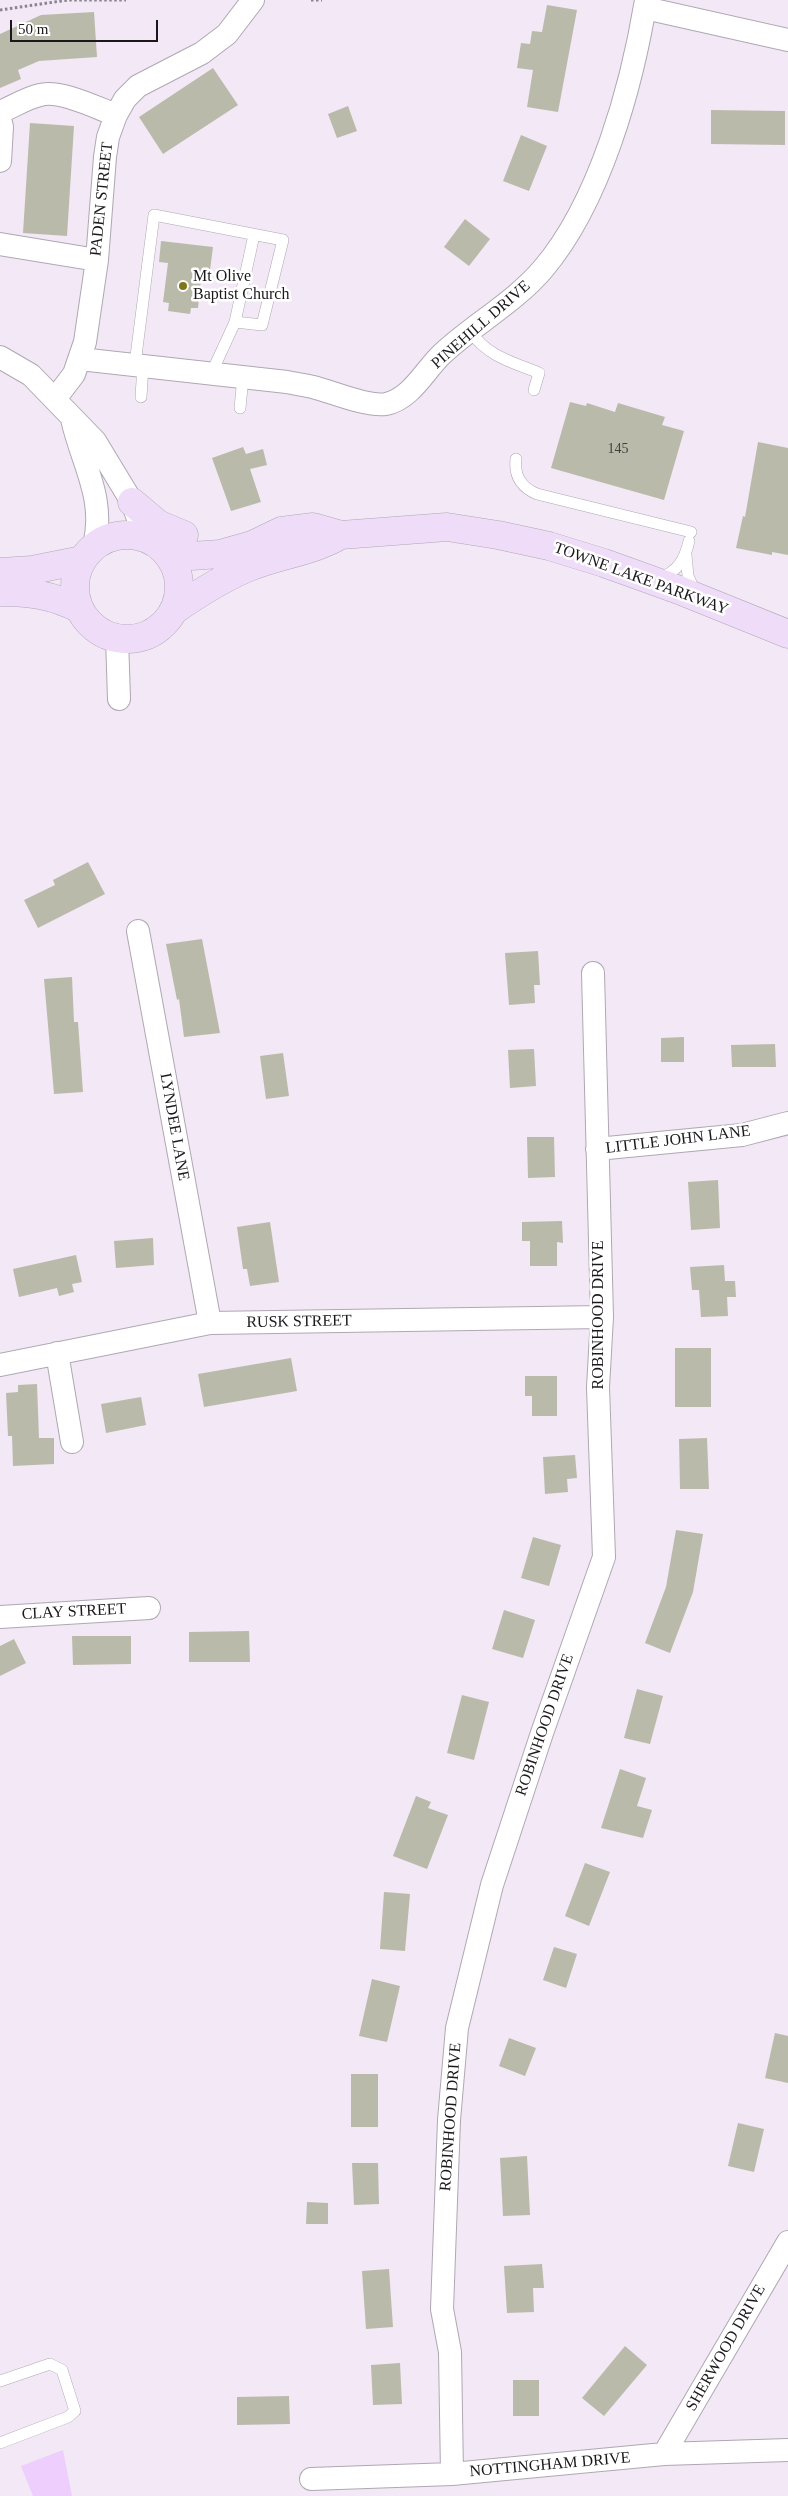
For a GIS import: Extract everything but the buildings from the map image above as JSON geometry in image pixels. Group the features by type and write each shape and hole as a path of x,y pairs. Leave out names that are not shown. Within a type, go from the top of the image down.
{"main road":[{"path":"132,502 146,516 171,531 210,542 281,531"},
{"name":"TOWNE LAKE PARKWAY","path":"153,542 191,556 220,554 252,545 281,531 313,527 341,535 447,527 549,546 653,580 788,634"},
{"path":"0,572 32,570 88,553 110,538 128,535 153,542 173,561 179,578 178,596 173,611 163,624 150,634 134,638 117,638 102,632 89,622 80,609 75,593 76,576 88,553"},
{"name":"TOWNE LAKE PARKWAY","path":"173,611 199,593 247,568 324,544 341,535"},
{"path":"0,592 26,592 57,598 80,609"}],"street":[{"name":"PADEN STREET","path":"55,399 74,374 85,342 96,260 105,157 108,137 116,115 126,98 138,86 202,53 227,34 253,0"},
{"path":"646,4 788,40"},
{"name":"PINEHILL DRIVE","path":"80,359 212,372 311,386 373,403 386,404 401,398 441,354 504,306 542,270 560,247 598,177 618,120 646,4"},
{"path":"0,112 42,94 69,98 116,115"},
{"path":"0,119 2,127 0,161"},
{"path":"0,244 96,260"},
{"path":"0,357 31,375 72,419 95,440 132,502 153,542"},
{"path":"72,419 78,446 92,479 98,503 98,530 88,553"},
{"path":"117,638 120,699"},
{"name":"LYNDEE LANE","path":"138,931 210,1323"},
{"name":"ROBINHOOD DRIVE","path":"452,2474 450,2352 442,2309 449,2120 457,2028 492,1885 542,1732 604,1557 598,1387 602,1318 593,973"},
{"name":"LITTLE JOHN LANE","path":"597,1150 742,1135 788,1123"},
{"name":"RUSK STREET","path":"0,1365 210,1323 602,1318"},
{"path":"57,1353 72,1442"},
{"name":"CLAY STREET","path":"0,1617 149,1608"},
{"name":"SHERWOOD DRIVE","path":"664,2454 788,2242"},
{"name":"NOTTINGHAM DRIVE","path":"311,2479 452,2474 664,2454 788,2450"}],"lane":[{"path":"141,397 139,364 154,215 283,240 262,325 235,322"},
{"path":"212,372 235,322 254,235"},
{"path":"470,331 477,341 494,355 539,373 534,390"},
{"path":"240,408 243,377"},
{"path":"516,459 518,478 528,490 537,494 690,536 686,555 688,576 699,598"},
{"path":"653,580 671,573 686,555"},
{"path":"0,2382 50,2364 62,2370 75,2411 68,2417 0,2443"}],"path":[{"path":"0,10 68,0 126,0"},
{"path":"311,0 322,0"}],"shaded area":[{"path":"63,2450 72,2496 33,2496 21,2466"}],"place":[{"name":"Mt Olive Baptist Church","path":"183,286"}]}
